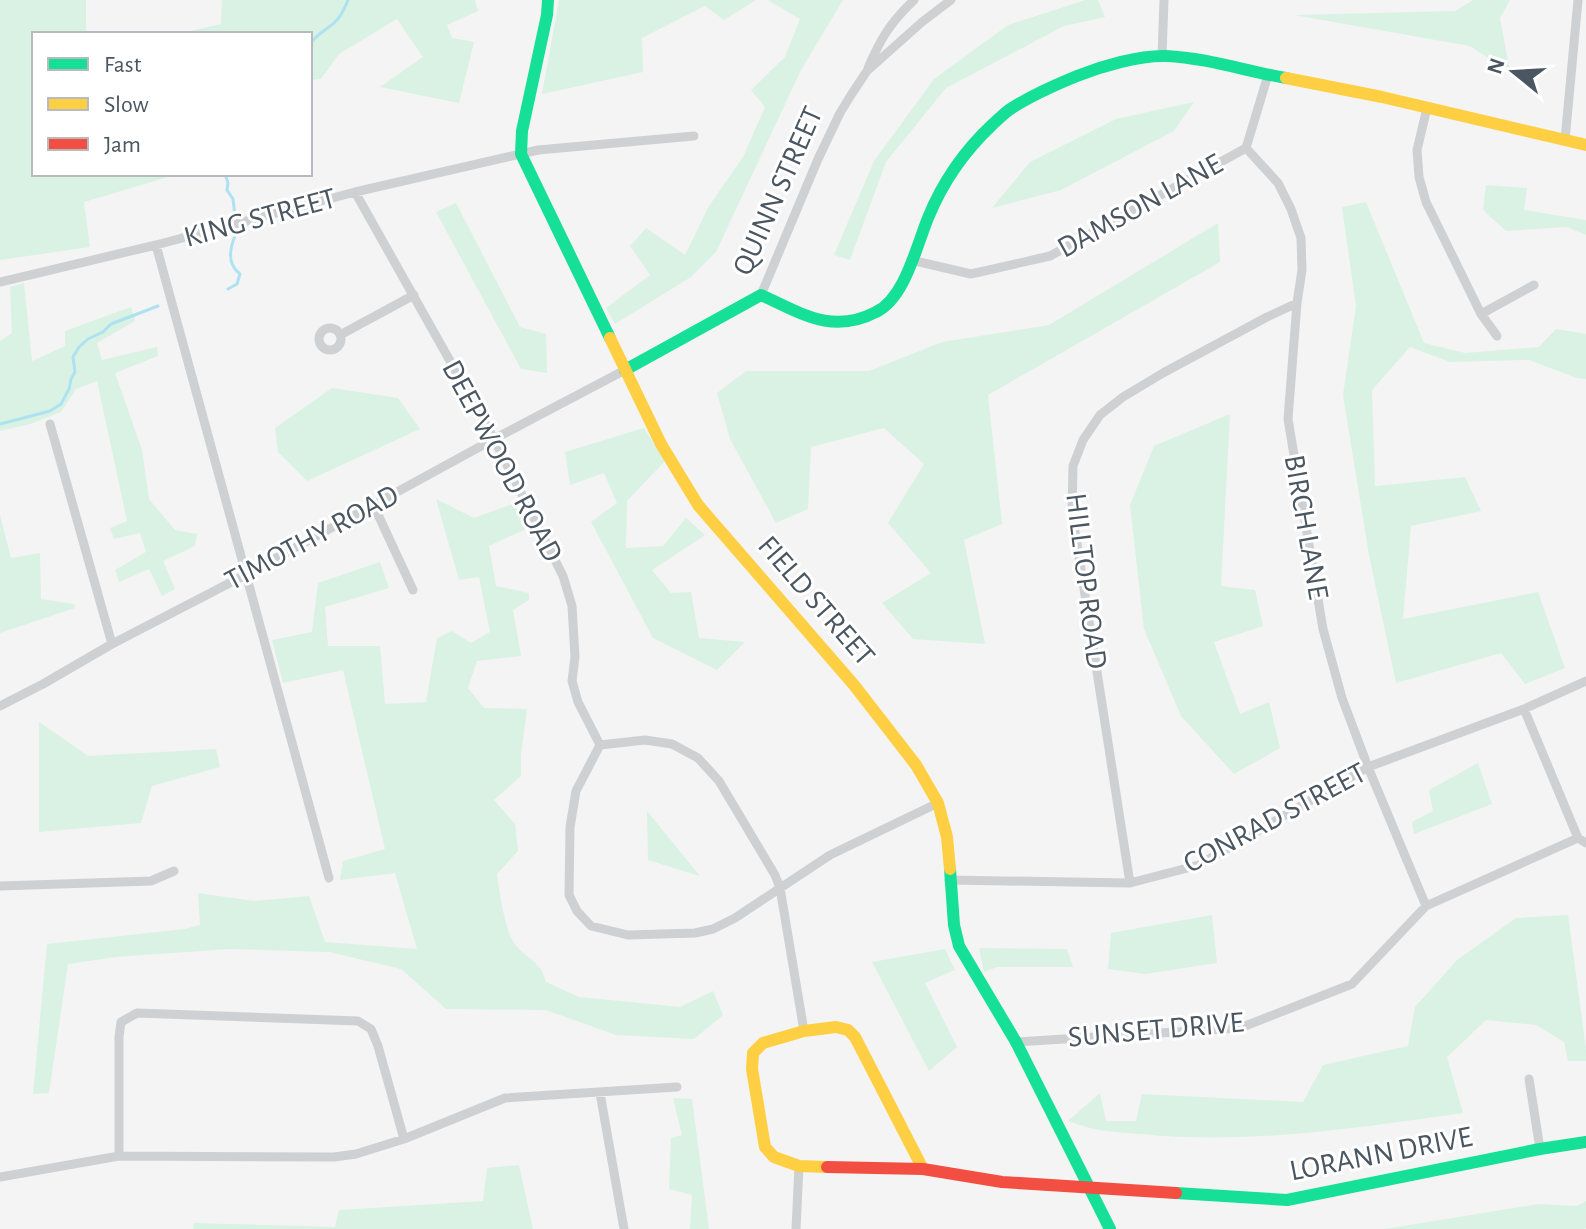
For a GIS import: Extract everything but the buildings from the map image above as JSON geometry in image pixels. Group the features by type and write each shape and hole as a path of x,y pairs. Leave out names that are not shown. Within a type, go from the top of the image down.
{"street":[{"path":"521,154 522,131 548,0"},
{"path":"867,71 880,39 914,0"},
{"name":"QUINN STREET","path":"625,370 761,295 835,125 867,71 951,0"},
{"path":"1162,56 1164,0"},
{"path":"1565,140 1581,23 1578,0"},
{"path":"761,295 815,320 843,323 877,312 901,286 929,215 950,173 973,143 1010,109 1054,85 1104,65 1162,56 1208,60 1586,145"},
{"name":"DAMSON LANE","path":"911,260 971,274 1050,256 1246,148 1268,75"},
{"path":"1427,108 1417,150 1419,177 1426,202 1481,314 1497,336"},
{"name":"KING STREET","path":"0,282 156,245 355,192 538,150 694,136"},
{"name":"BIRCH LANE","path":"1246,148 1278,183 1301,238 1302,270 1288,419 1323,629 1342,698 1426,906"},
{"name":"FIELD STREET","path":"521,154 661,444 698,505 854,685 916,765 938,803 947,837 949,880 959,946 1016,1042 1110,1229"},
{"name":"DEEPWOOD ROAD","path":"355,192 494,439 563,576 572,606 575,657 572,681 578,702 600,745"},
{"path":"156,245 329,878"},
{"path":"1481,314 1534,285"},
{"path":"340,335 414,295"},
{"name":"HILLTOP ROAD","path":"1130,883 1072,512 1073,466 1083,440 1100,415 1123,397 1297,303"},
{"name":"TIMOTHY ROAD","path":"0,706 625,370"},
{"path":"50,424 112,644"},
{"path":"374,506 413,590"},
{"name":"CONRAD STREET","path":"949,880 1130,883 1199,865 1368,767 1524,709 1586,681"},
{"path":"1524,709 1582,840"},
{"path":"804,1031 780,888 719,781 698,758 672,744 645,740 600,745 576,791 570,827 569,895 577,911 591,926 628,935 695,933 713,929 735,918 780,888 830,855 938,803"},
{"name":"SUNSET DRIVE","path":"1016,1042 1240,1028 1352,984 1426,906 1582,840"},
{"path":"0,886 151,881 174,871"},
{"path":"119,1156 119,1037 121,1022 137,1013 358,1021 371,1029 378,1046 404,1139"},
{"path":"796,1229 799,1166 774,1157 765,1147 752,1069 753,1053 763,1043 804,1031 836,1027 848,1030 855,1037 923,1169"},
{"path":"1529,1079 1540,1149"},
{"path":"0,1177 119,1156 334,1157 356,1154 404,1139 505,1098 677,1087"},
{"path":"600,1093 624,1229"},
{"name":"LORANN DRIVE","path":"799,1166 923,1169 1002,1182 1287,1200 1586,1142"}],"green space":[{"path":"0,0 86,0 86,32 32,32 32,176 171,176 84,202 90,247 0,260"},
{"path":"222,0 475,0 478,11 447,25 452,38 474,42 459,103 380,87 423,57 397,19 339,54 321,79 312,80 312,32 186,32 221,24"},
{"path":"559,0 756,0 724,20 705,6 642,38 643,72 542,94"},
{"path":"768,0 843,0 801,70 716,252 691,277 615,324 606,308 650,275 630,246 646,228 685,255 709,206 743,157 765,107 751,90 785,57 800,19"},
{"path":"1085,0 1098,0 1105,17 1064,26 946,88 886,162 850,260 834,255 874,161 934,79 1008,25"},
{"path":"1473,0 1510,0 1500,18 1510,72 1470,46 1294,15 1455,11"},
{"path":"1194,102 1174,131 1061,190 992,208 1030,162 1116,119"},
{"path":"1486,185 1527,188 1524,210 1586,220 1586,235 1567,227 1506,231 1483,210"},
{"path":"1366,202 1424,343 1465,353 1539,347 1556,329 1586,334 1586,379 1529,360 1450,362 1410,347 1372,390 1375,486 1465,477 1481,511 1411,526 1403,619 1538,592 1565,668 1525,684 1501,653 1396,683 1369,555 1343,395 1356,306 1342,207"},
{"path":"456,203 520,327 546,334 547,373 521,369 436,212"},
{"path":"1218,223 1220,262 988,395 1002,524 964,540 985,644 913,639 882,603 931,573 888,523 924,464 884,428 811,447 808,509 776,523 730,439 717,393 746,371 869,371 942,342 1049,325"},
{"path":"24,283 32,361 65,346 65,331 131,307 135,321 97,343 102,360 157,347 158,356 115,373 142,450 149,499 175,530 197,534 195,546 163,561 175,589 162,596 149,569 119,582 115,570 146,552 140,533 114,539 110,528 127,521 97,381 76,389 61,412 0,431 0,341 12,333 10,287"},
{"path":"332,388 398,398 420,429 307,481 278,452 275,428"},
{"path":"1230,414 1221,586 1255,590 1263,626 1214,642 1240,714 1269,702 1280,748 1234,774 1181,716 1144,629 1130,505 1154,446"},
{"path":"644,428 665,461 627,501 626,548 663,546 686,518 705,535 652,570 671,593 691,592 699,638 745,642 717,670 653,638 591,522 617,503 604,473 570,485 565,452"},
{"path":"436,499 474,518 515,503 526,529 489,546 496,586 529,593 529,600 513,610 521,656 477,661 468,688 484,708 527,709 521,776 494,800 515,824 518,851 497,874 505,919 514,943 537,965 546,982 579,997 680,1007 713,991 723,1015 694,1039 616,1035 546,1010 446,1009 401,969 329,952 229,949 116,957 68,964 49,1093 33,1094 47,944 200,925 198,893 254,901 309,896 325,942 417,949 395,873 340,880 343,861 385,849 343,670 283,683 272,640 312,632 318,583 380,562 389,588 325,607 328,646 380,646 385,704 426,702 437,638 452,631 471,643 490,632 479,577 459,580"},
{"path":"0,515 11,558 40,553 41,599 74,604 75,608 0,633"},
{"path":"39,722 88,756 216,749 220,767 152,786 141,823 39,832"},
{"path":"1478,763 1492,804 1414,834 1412,822 1433,811 1429,790"},
{"path":"647,811 700,876 648,860"},
{"path":"1212,915 1217,963 1145,974 1108,969 1111,933"},
{"path":"1568,915 1586,1061 1568,1061 1564,1042 1536,1025 1486,1020 1447,1057 1463,1113 1302,1133 1221,1137 1112,1132 1068,1121 1100,1093 1106,1121 1136,1121 1142,1094 1303,1102 1323,1065 1408,1046 1415,1007 1457,960 1516,918"},
{"path":"979,948 1067,949 1073,967 997,967 984,972"},
{"path":"945,949 955,970 925,983 957,1047 929,1071 872,962"},
{"path":"673,1098 692,1099 709,1229 690,1229 692,1195 669,1189 671,1138 682,1135"},
{"path":"519,1165 533,1229 193,1229 194,1223 335,1227 339,1210 483,1201 487,1168"},
{"path":"1586,1201 1584,1229 1385,1229 1539,1204 1577,1206"}],"waterway":[{"path":"312,42 339,18 348,0"},
{"path":"226,176 235,216"},
{"path":"228,289 237,284 240,274 231,260 236,233"},
{"path":"0,424 50,411 61,404 75,372 73,357 79,347 111,324 158,306"}],"traffic: fast":[{"path":"548,0 522,131 521,154 610,338"},
{"path":"625,370 761,295 817,319 845,322 876,312 886,305 902,284 934,204 964,156 1007,111 1060,83 1109,65 1156,56 1197,59 1286,78"},
{"path":"950,869 954,925 959,946 1016,1042 1110,1229"},
{"path":"1176,1193 1287,1200 1586,1142"}],"traffic: slow":[{"path":"1286,78 1586,145"},
{"path":"610,338 661,444 698,505 854,685 916,765 938,803 947,837 950,869"},
{"path":"827,1167 799,1166 774,1157 765,1147 752,1069 753,1053 763,1043 804,1031 836,1027 848,1030 855,1037 923,1169"}],"traffic: jam":[{"path":"827,1167 923,1169 1002,1182 1176,1193"}]}
